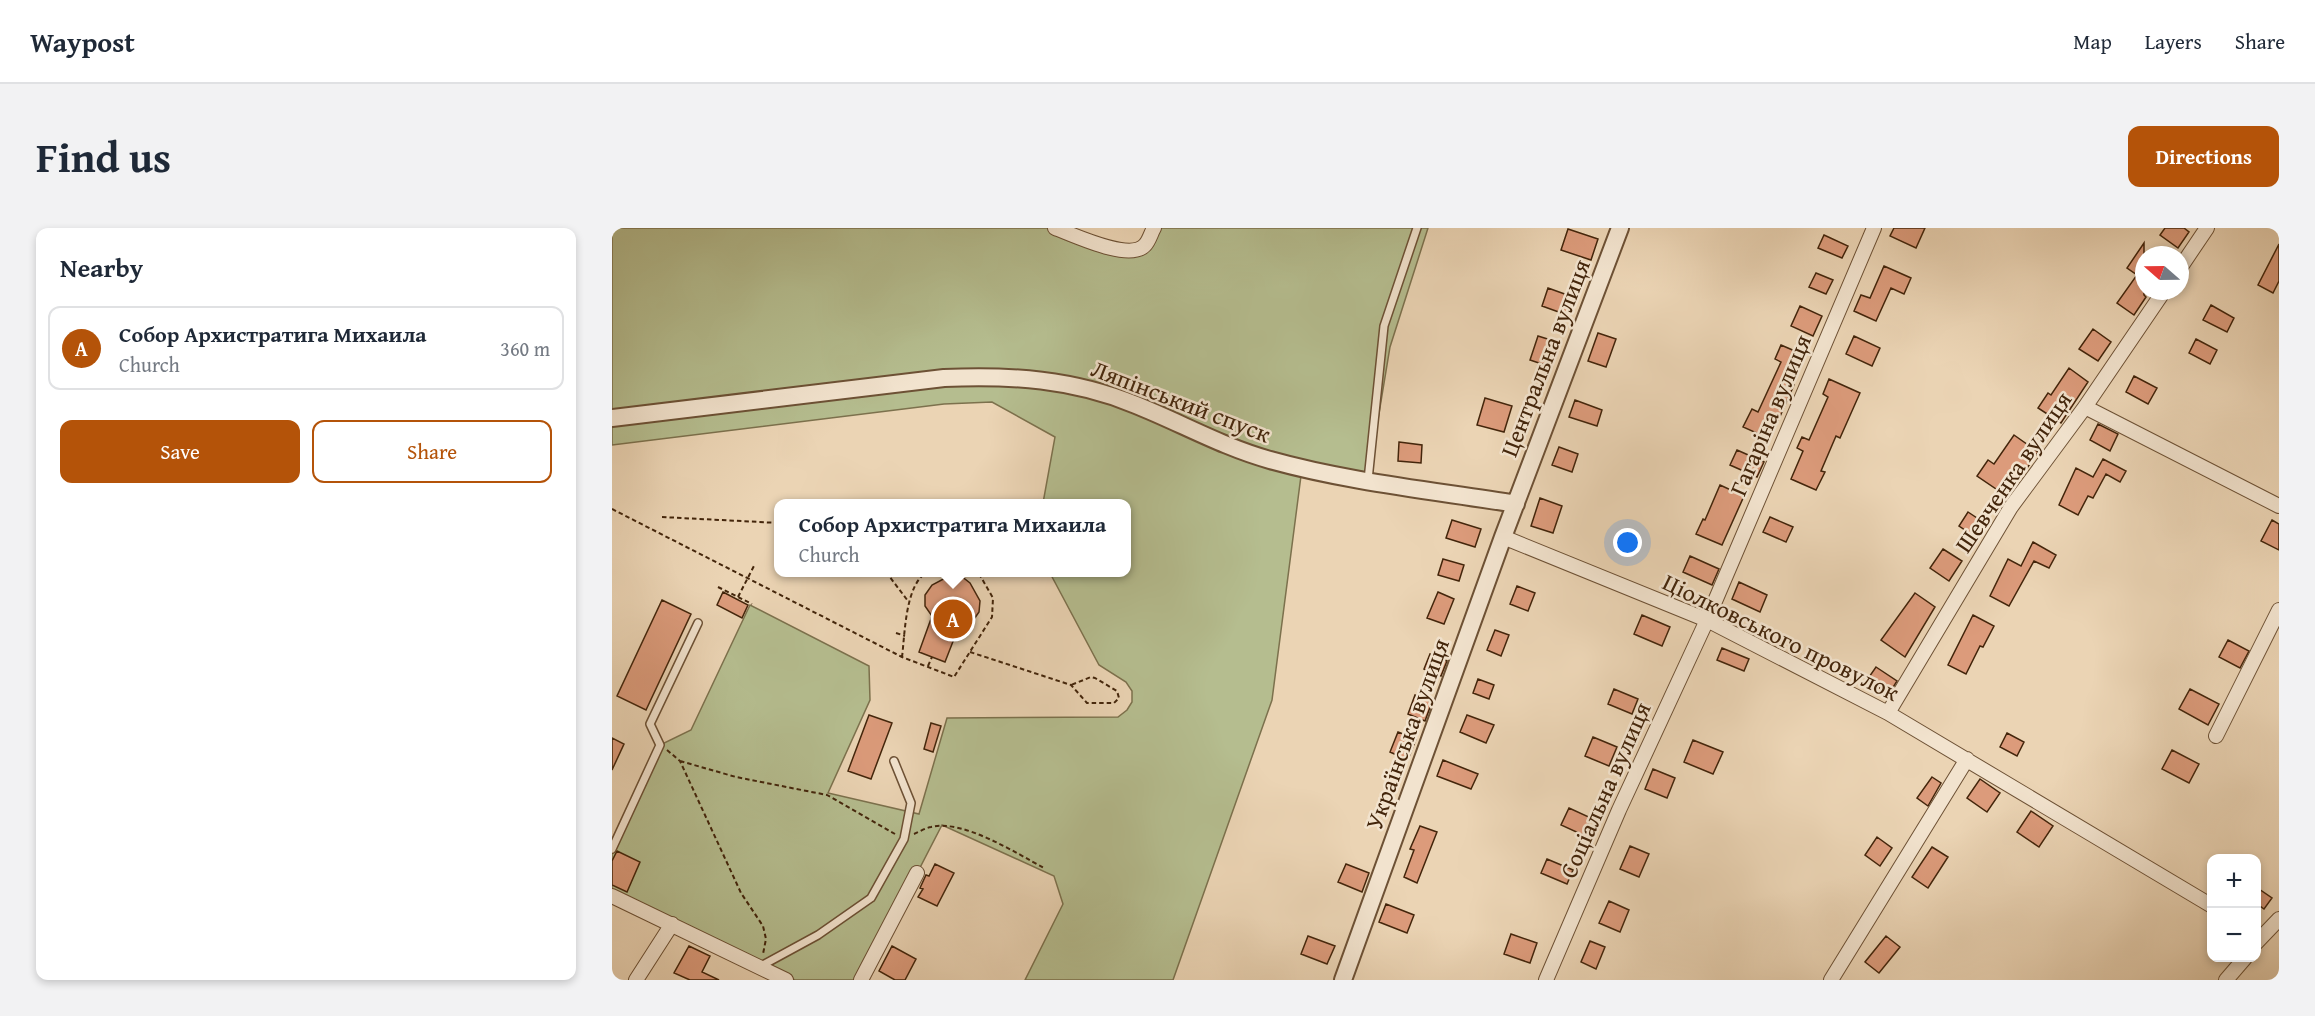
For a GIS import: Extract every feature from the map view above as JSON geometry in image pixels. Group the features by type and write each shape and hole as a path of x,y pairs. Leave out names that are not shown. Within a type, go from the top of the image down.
{"street":[{"path":"1055,228 1123,252 1135,252 1145,245 1154,228"},
{"name":"Центральна вулиця","path":"1516,504 1620,228"},
{"name":"Гагаріна вулиця","path":"1707,620 1874,228"},
{"path":"2189,255 2207,228"},
{"name":"Шевченка вулиця","path":"1888,713 2011,507 2085,407 2158,300"},
{"name":"Ляпінський спуск","path":"612,418 944,378 989,376 1035,379 1072,385 1135,404 1214,441 1270,460 1368,480 1516,504"},
{"path":"2085,407 2279,506"},
{"name":"Українська вулиця","path":"1343,980 1516,504"},
{"name":"Ціолковського провулок","path":"1503,537 1707,620 1888,713 2207,904"},
{"path":"2216,736 2279,610"},
{"name":"Соціальна вулиця","path":"1546,980 1619,810 1707,620"},
{"path":"1832,980 1967,759"},
{"path":"861,980 917,873"},
{"path":"612,896 786,980"},
{"path":"2261,935 2279,919"},
{"path":"636,980 672,924"},
{"path":"2226,980 2241,962"}],"lane":[{"path":"1368,480 1384,326 1417,228"},
{"path":"612,849 660,745 650,724 698,623"},
{"path":"761,966 818,935 871,898 904,839 911,803 894,761"}],"path":[{"path":"612,509 902,657 954,677 992,617 993,598 980,577"},
{"path":"662,517 774,523"},
{"path":"738,597 755,564"},
{"path":"889,577 909,603"},
{"path":"902,657 911,591 922,577"},
{"path":"718,587 752,604"},
{"path":"896,633 905,636"},
{"path":"970,652 1071,685 1087,703 1114,704 1119,698 1117,691 1095,678 1091,677 1071,685"},
{"path":"928,667 932,657"},
{"path":"660,745 680,761 736,777 827,795 904,839 931,826 951,826 980,836 1044,868"},
{"path":"680,761 741,893 763,926 766,939 761,966"}],"green space":[{"path":"612,228 1055,228 1135,252 1154,228 1428,228 1390,347 1368,480 1302,468 1272,700 1173,980 1025,980 1063,904 1054,876 942,825 862,980 795,980 612,896 612,849 660,745 691,730 750,605 869,666 870,700 828,793 919,814 947,718 1118,717 1127,710 1132,702 1132,691 1126,682 1099,665 1052,577 1131,577 1131,499 1044,499 1055,437 992,402 944,404 612,445"}],"building":[{"path":"1894,228 1925,228 1916,248 1890,236"},
{"path":"2165,228 2184,228 2189,232 2179,246 2175,246 2160,235"},
{"path":"1568,229 1598,239 1591,260 1561,250"},
{"path":"1824,235 1848,246 1842,258 1818,248"},
{"path":"2279,244 2279,281 2273,293 2258,285"},
{"path":"2135,256 2135,274 2127,268"},
{"path":"1884,266 1911,278 1904,294 1891,288 1876,321 1854,311 1861,295 1870,298"},
{"path":"1816,273 1833,280 1826,294 1809,287"},
{"path":"2135,278 2135,300 2144,300 2134,315 2117,303"},
{"path":"1548,288 1573,297 1567,315 1542,306"},
{"path":"2211,305 2234,318 2227,332 2203,320"},
{"path":"1800,306 1822,316 1813,336 1791,326"},
{"path":"2093,329 2111,342 2098,361 2079,349"},
{"path":"1598,333 1616,339 1606,367 1588,361"},
{"path":"1538,336 1554,341 1545,365 1530,360"},
{"path":"1854,336 1880,348 1872,366 1846,354"},
{"path":"2196,339 2217,350 2210,364 2189,353"},
{"path":"1781,345 1804,355 1791,384 1794,385 1770,439 1743,427 1752,409 1758,412 1781,362 1775,359"},
{"path":"2069,368 2088,382 2061,423 2038,408 2048,393 2051,395"},
{"path":"2134,376 2157,388 2148,404 2126,392"},
{"path":"1829,379 1860,393 1840,438 1836,436 1821,471 1825,472 1816,490 1791,479 1803,451 1797,448 1802,437 1809,440 1828,397 1823,394"},
{"path":"1485,398 1512,406 1504,432 1477,425"},
{"path":"1575,400 1602,410 1597,426 1569,417"},
{"path":"2098,424 2118,434 2110,451 2090,440"},
{"path":"2014,435 2038,452 2027,468 2024,467 2005,495 1977,476 1988,460 1994,464"},
{"path":"1399,442 1422,445 1421,463 1398,461"},
{"path":"1559,447 1578,454 1572,472 1552,465"},
{"path":"1737,450 1764,462 1757,477 1730,465"},
{"path":"2103,459 2126,471 2120,482 2106,474 2093,498 2088,496 2078,515 2059,505 2076,468 2093,477"},
{"path":"1720,485 1744,496 1722,545 1696,534 1703,519 1705,520"},
{"path":"1540,498 1562,506 1553,533 1531,526"},
{"path":"1968,512 1986,524 1977,538 1959,526"},
{"path":"1770,517 1793,527 1786,542 1763,532"},
{"path":"1452,520 1481,529 1475,547 1446,538"},
{"path":"2272,520 2279,524 2279,550 2261,541"},
{"path":"2033,542 2056,555 2049,568 2034,561 2009,606 1990,596 2008,559 2021,566"},
{"path":"1943,549 1962,561 1949,581 1930,568"},
{"path":"1690,556 1719,569 1712,585 1683,572"},
{"path":"1443,559 1464,565 1459,581 1438,575"},
{"path":"947,577 962,577 970,583 980,601 979,612 972,622 959,626 945,662 919,652 932,616 925,606 925,595 932,585"},
{"path":"1739,582 1767,595 1760,612 1732,599"},
{"path":"1517,586 1535,593 1528,611 1510,604"},
{"path":"723,592 748,605 742,618 717,605"},
{"path":"1438,592 1454,599 1444,624 1427,618"},
{"path":"1915,593 1935,607 1905,657 1881,640"},
{"path":"662,600 691,614 646,710 617,696"},
{"path":"1642,615 1670,627 1662,646 1634,634"},
{"path":"1973,615 1994,626 1983,647 1980,646 1966,674 1948,665"},
{"path":"1495,630 1509,635 1501,656 1487,650"},
{"path":"2228,640 2249,651 2240,668 2219,657"},
{"path":"1722,648 1749,659 1744,671 1717,660"},
{"path":"1430,654 1447,661 1441,676 1424,669"},
{"path":"1876,667 1897,681 1889,694 1867,680"},
{"path":"1478,679 1494,685 1489,699 1473,693"},
{"path":"1614,689 1638,699 1632,714 1608,704"},
{"path":"2190,689 2219,704 2208,725 2179,709"},
{"path":"1415,695 1432,702 1425,721 1408,714"},
{"path":"869,715 892,723 871,779 848,771"},
{"path":"1467,715 1494,725 1486,743 1460,732"},
{"path":"931,723 941,726 933,752 924,749"},
{"path":"1398,732 1416,739 1408,760 1390,752"},
{"path":"2007,733 2024,742 2017,756 2000,747"},
{"path":"1593,737 1617,747 1609,766 1585,756"},
{"path":"612,738 624,744 612,770"},
{"path":"1693,740 1723,752 1713,774 1684,762"},
{"path":"2172,750 2199,764 2189,783 2162,769"},
{"path":"1443,760 1478,774 1471,789 1437,776"},
{"path":"1653,769 1675,778 1667,798 1645,789"},
{"path":"1932,777 1941,783 1928,806 1917,798"},
{"path":"1980,779 2000,793 1987,812 1967,798"},
{"path":"1569,808 1591,818 1583,835 1561,825"},
{"path":"2031,811 2053,826 2039,847 2017,832"},
{"path":"1420,826 1437,832 1417,883 1404,877 1414,850 1410,849"},
{"path":"1877,837 1892,848 1880,866 1865,855"},
{"path":"1630,846 1649,854 1639,877 1620,869"},
{"path":"1932,847 1948,857 1928,888 1912,877"},
{"path":"617,851 640,862 627,892 612,885 612,861"},
{"path":"1547,859 1573,870 1567,884 1541,873"},
{"path":"935,864 954,873 937,906 918,897 923,889 920,888 926,875 929,876"},
{"path":"1346,864 1369,873 1362,892 1338,882"},
{"path":"2261,890 2272,898 2264,909 2261,907"},
{"path":"1609,901 1629,910 1620,932 1599,923"},
{"path":"1386,904 1414,915 1407,933 1379,922"},
{"path":"1511,934 1537,943 1530,963 1504,954"},
{"path":"1308,936 1335,946 1327,964 1301,954"},
{"path":"1886,936 1900,947 1879,973 1865,962"},
{"path":"1590,941 1605,947 1596,969 1581,962"},
{"path":"689,946 710,956 702,972 719,980 690,980 674,973"},
{"path":"892,946 916,959 905,980 895,980 879,971"}],"place":[{"name":"Собор Архистратига Михаила","path":"953,619"}]}
